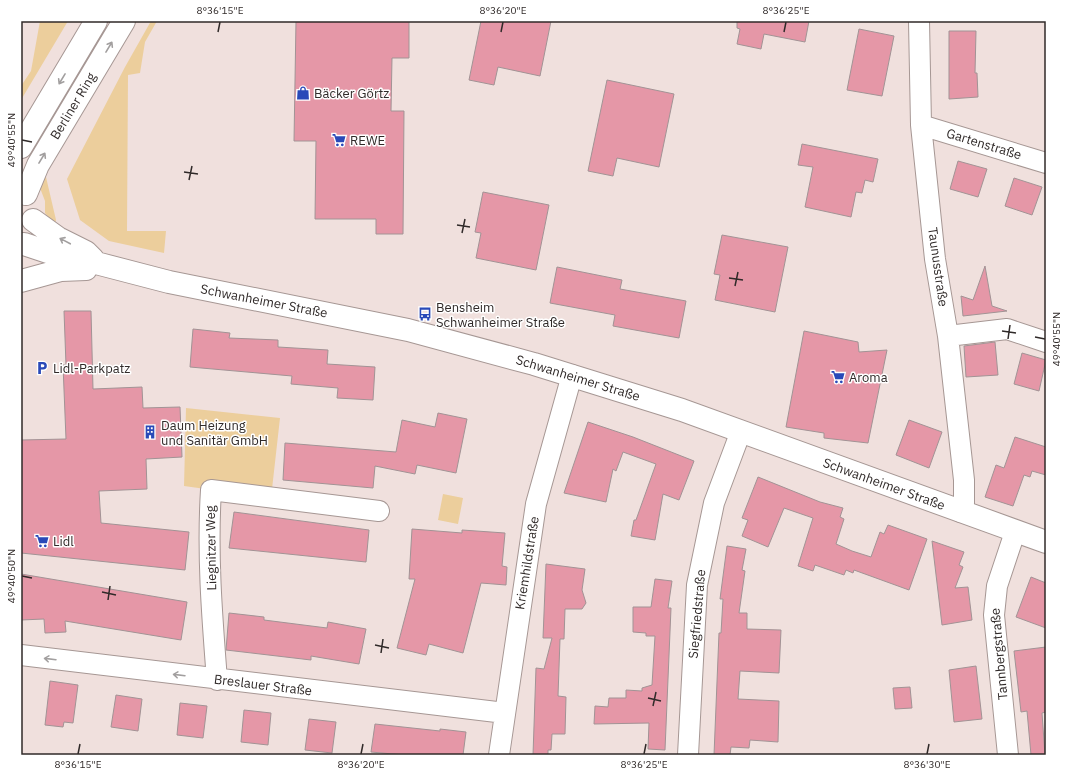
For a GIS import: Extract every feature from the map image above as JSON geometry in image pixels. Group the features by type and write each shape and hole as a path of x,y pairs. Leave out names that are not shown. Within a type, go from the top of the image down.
{"main road":[{"name":"Berliner Ring","path":"21,147 96,21"},
{"name":"Berliner Ring","path":"22,245 30,232 33,220 32,206 24,191 124,21"},
{"path":"33,220 58,238 86,252 103,265"},
{"name":"Schwanheimer Straße","path":"22,245 82,263 124,269 169,282 429,335 572,375 682,410 1046,542"},
{"path":"21,281 61,270 103,265"}],"street":[{"name":"Taunusstraße","path":"920,21 921,125 934,259 948,336 964,480 964,503 961,512"},
{"name":"Gartenstraße","path":"921,125 1046,163"},
{"path":"948,336 1007,329 1046,342"},
{"name":"Kriemhildstraße","path":"500,755 536,504 572,375"},
{"name":"Siegfriedstraße","path":"688,755 697,585 714,503 741,431"},
{"name":"Liegnitzer Weg","path":"217,680 209,568 208,527 211,490 379,512"},
{"name":"Tannbergstraße","path":"1008,755 994,615 997,586 1015,532"},
{"name":"Breslauer Straße","path":"21,655 217,680 505,713"}],"shaded area":[{"path":"40,21 68,21 21,100 21,86 31,71"},
{"path":"151,21 157,21 145,42 140,73 128,75 127,231 166,231 164,253 109,241 80,220 67,179 125,67"},
{"path":"42,173 46,177 56,220 55,225 45,213 45,201 40,188"},
{"path":"186,408 280,418 271,498 184,486"},
{"path":"443,494 463,498 458,524 438,520"}],"building":[{"path":"296,21 409,21 409,58 392,58 391,111 404,111 403,234 376,234 376,219 315,219 316,141 294,141"},
{"path":"481,21 551,21 540,76 498,67 494,85 469,80"},
{"path":"737,21 809,21 805,42 764,34 761,49 737,44 740,29 737,28"},
{"path":"859,29 894,36 882,96 847,90"},
{"path":"949,31 976,31 975,73 977,73 978,97 949,99"},
{"path":"607,80 674,94 659,167 617,158 613,176 588,171"},
{"path":"802,144 878,159 873,182 865,180 862,193 856,192 851,217 805,207 813,167 798,165"},
{"path":"958,161 987,169 978,197 950,189"},
{"path":"1014,178 1042,187 1032,215 1005,206"},
{"path":"483,192 549,205 536,270 476,258 481,233 475,232"},
{"path":"722,235 788,247 775,312 715,300 720,275 714,274"},
{"path":"985,266 992,306 1007,311 963,316 961,296 973,300"},
{"path":"557,267 622,280 620,289 686,301 679,338 613,326 615,315 550,303"},
{"path":"64,311 91,311 93,389 142,387 143,408 180,407 182,457 146,459 147,489 99,491 101,523 189,532 185,570 21,553 21,440 66,439 63,365 66,365"},
{"path":"193,329 230,333 229,338 278,340 278,347 328,350 327,364 375,367 373,400 337,398 338,388 291,384 292,376 190,367"},
{"name":"Aroma","path":"804,331 858,342 859,352 887,350 868,443 824,438 824,433 786,427"},
{"path":"995,342 998,375 966,377 964,346"},
{"path":"1022,353 1046,360 1039,391 1014,384"},
{"path":"438,413 467,419 456,473 417,465 415,474 375,466 373,488 283,480 285,443 396,452 402,420 435,427"},
{"path":"909,420 942,432 929,468 896,455"},
{"path":"588,422 633,437 694,461 679,500 663,494 655,540 631,536 634,520 636,520 656,464 623,452 616,471 613,469 606,502 564,493"},
{"path":"1015,437 1046,447 1046,475 1032,471 1030,477 1024,475 1013,506 985,497 996,465 1004,468"},
{"path":"758,477 820,502 843,508 840,517 844,519 836,544 852,551 871,557 880,532 884,534 888,525 927,539 909,590 854,570 853,573 846,570 844,575 815,565 813,571 798,566 813,518 784,508 768,547 742,536 748,520 742,518"},
{"path":"234,512 369,530 366,562 229,548"},
{"path":"412,529 462,533 462,530 505,533 502,566 507,567 506,585 481,583 463,653 429,644 426,655 397,648 415,579 409,579"},
{"path":"932,541 964,552 959,565 963,567 955,588 968,587 972,620 942,625"},
{"path":"727,546 746,549 742,570 745,571 739,613 747,613 747,629 781,630 779,673 740,671 738,699 779,701 778,742 750,740 749,748 731,747 730,755 714,755 719,633 721,633 723,599 720,599"},
{"path":"546,564 585,569 582,590 586,603 582,609 565,609 564,639 560,639 558,696 566,697 565,734 552,734 551,750 548,750 548,755 533,755 536,668 544,669 552,638 543,638"},
{"path":"21,574 187,602 181,640 65,621 66,632 45,633 44,619 21,620"},
{"path":"1031,577 1046,583 1046,628 1016,617"},
{"path":"655,579 672,581 668,608 671,608 665,750 648,749 649,723 594,724 595,706 608,707 609,698 626,698 626,690 642,691 642,688 652,685 655,636 646,636 646,633 633,632 633,607 651,607"},
{"path":"229,613 264,617 264,620 327,628 328,622 366,629 359,664 311,656 311,660 226,650"},
{"path":"1046,647 1046,712 1042,713 1045,755 1031,755 1027,711 1021,712 1014,651"},
{"path":"976,666 982,719 954,722 949,670"},
{"path":"50,681 78,685 73,723 64,722 63,727 45,725"},
{"path":"910,687 912,708 895,709 893,688"},
{"path":"116,695 142,699 138,731 111,727"},
{"path":"180,703 207,706 203,738 177,735"},
{"path":"244,710 271,713 268,745 241,742"},
{"path":"309,719 336,722 332,753 305,750"},
{"path":"375,724 440,731 440,729 466,732 463,755 404,755 371,752"}],"place":[{"name":"Bäcker Görtz","path":"303,93"},
{"name":"REWE","path":"339,140"},
{"name":"Bensheim Schwanheimer Straße","path":"425,314"},
{"name":"Lidl-Parkpatz","path":"42,368"},
{"name":"Aroma","path":"838,377"},
{"name":"Daum Heizung und Sanitär GmbH","path":"150,432"},
{"name":"Lidl","path":"42,541"}]}
